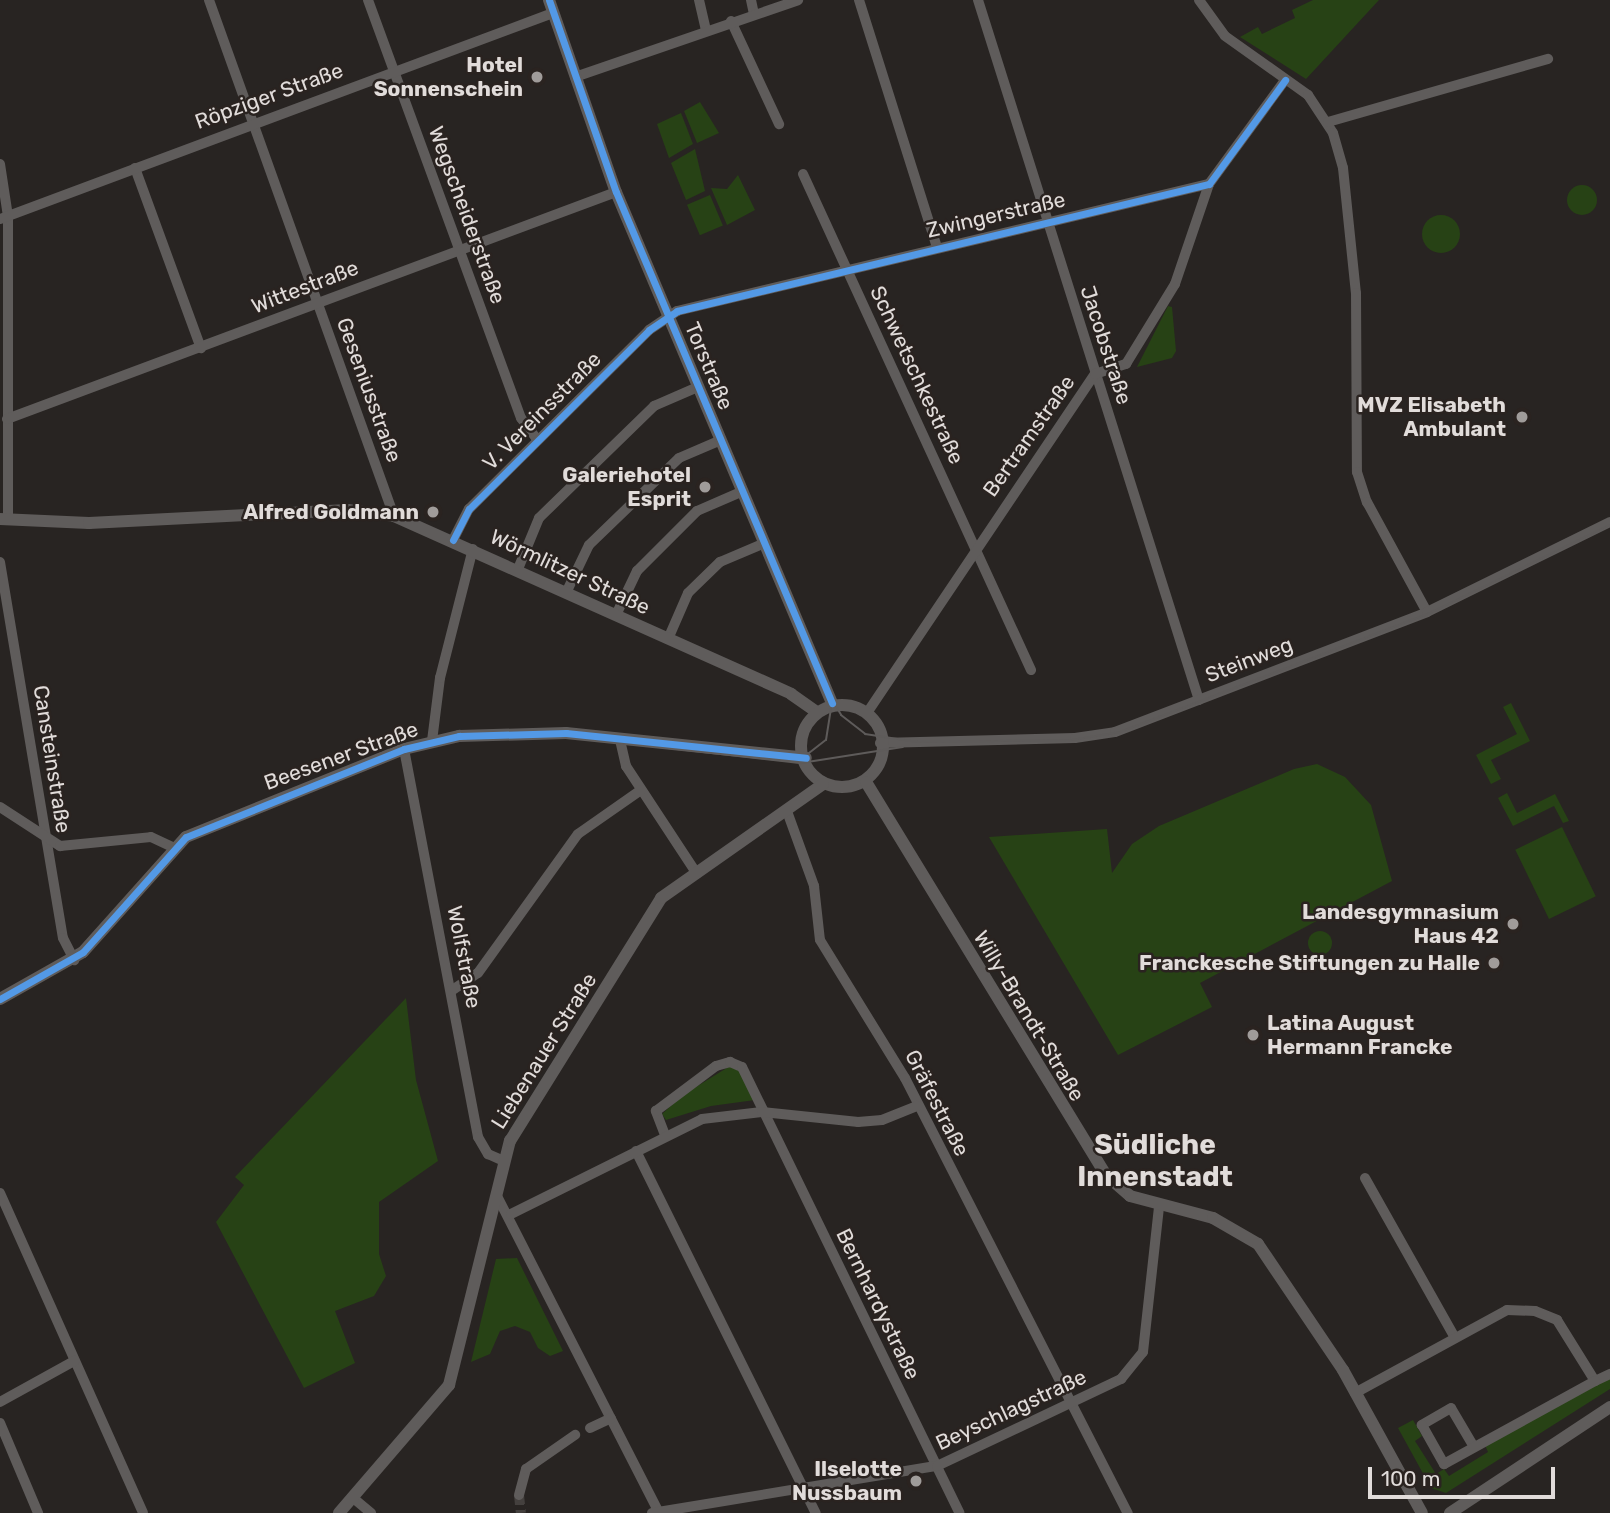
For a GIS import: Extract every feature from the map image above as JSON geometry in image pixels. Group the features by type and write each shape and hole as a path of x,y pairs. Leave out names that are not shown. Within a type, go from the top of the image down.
{"street":[{"name":"Geseniusstraße","path":"209,0 394,516"},
{"name":"Wegscheiderstraße","path":"368,0 521,418 537,439"},
{"path":"699,0 706,30"},
{"path":"751,0 754,14"},
{"path":"575,77 798,0"},
{"path":"859,0 937,247"},
{"name":"Jacobstraße","path":"978,0 1199,700"},
{"path":"1199,0 1225,36 1308,95 1328,122 1343,168 1356,293 1357,472 1367,502 1427,611"},
{"name":"Röpziger Straße","path":"4,217 394,72 551,6"},
{"name":"Torstraße","path":"551,6 616,191 832,703"},
{"path":"731,21 779,124"},
{"path":"1328,122 1548,59"},
{"path":"1209,184 1285,80"},
{"path":"0,164 4,217 7,419 4,520"},
{"path":"135,168 201,348"},
{"name":"Schwetschkestraße","path":"803,174 1031,670"},
{"name":"Zwingerstraße","path":"668,316 846,269 1209,184"},
{"name":"Bertramstraße","path":"867,713 1094,374 1126,365 1175,284 1209,184"},
{"name":"Wittestraße","path":"7,419 616,191"},
{"name":"V. Vereinsstraße","path":"453,540 469,509 537,439 668,316"},
{"path":"518,569 539,518 654,407 698,387"},
{"path":"566,593 589,545 679,458 721,440"},
{"path":"616,615 637,571 697,511 743,491"},
{"name":"Wörmlitzer Straße","path":"4,520 138,521 348,510 394,516 518,569 791,694 817,712"},
{"name":"Steinweg","path":"880,743 1096,736 1199,700 1427,611 1610,522"},
{"path":"668,639 688,593 720,562 765,543"},
{"path":"432,741 440,678 473,549"},
{"name":"Cansteinstraße","path":"0,562 64,943 74,960"},
{"path":"832,703 847,703 867,713 880,743 866,782 849,790 823,784 806,758 807,731 817,712 832,703"},
{"name":"Beesener Straße","path":"0,999 74,960 172,848 214,823 404,749 432,741 531,732 806,758"},
{"path":"620,740 622,755 641,790 697,874"},
{"name":"Wolfstraße","path":"404,749 478,1136 488,1154 504,1161"},
{"name":"Willy-Brandt-Straße","path":"866,782 1106,1175 1130,1196 1159,1206 1213,1218 1252,1238 1355,1393 1422,1513"},
{"name":"Liebenauer Straße","path":"339,1513 449,1385 510,1141 661,898 788,814 823,784"},
{"path":"451,991 478,973 578,834 641,790"},
{"path":"0,807 60,845 151,837 172,848"},
{"name":"Gräfestraße","path":"788,814 814,886 820,940 905,1078 916,1107 1128,1513"},
{"name":"Bernhardystraße","path":"665,1135 656,1111 725,1062 742,1067 960,1513"},
{"path":"511,1214 665,1135 702,1119 762,1112 858,1122 882,1121 916,1107"},
{"path":"636,1151 816,1513"},
{"path":"1365,1178 1454,1336"},
{"path":"0,1193 144,1513"},
{"path":"497,1196 511,1214 657,1513"},
{"name":"Beyschlagstraße","path":"657,1513 937,1466 1121,1380 1143,1352 1159,1206"},
{"path":"1355,1393 1454,1336 1507,1310 1537,1312 1564,1325 1595,1381"},
{"path":"0,1402 74,1361"},
{"path":"1474,1447 1451,1408 1422,1425 1444,1464 1610,1374"},
{"path":"1450,1513 1610,1407"},
{"path":"590,1427 611,1418"},
{"path":"0,1423 38,1513"},
{"path":"519,1495 526,1469 575,1434"},
{"path":"352,1497 371,1513"}],"green space":[{"path":"1313,0 1379,0 1306,79 1240,37 1258,27 1262,34 1295,18 1292,10"},
{"path":"700,102 719,133 697,143 684,111"},
{"path":"681,113 693,144 669,158 657,124"},
{"path":"695,149 705,191 686,200 671,163"},
{"path":"738,175 755,210 727,225 711,188 727,189"},
{"path":"1582,185 1592,190 1597,200 1592,210 1582,215 1572,210 1567,200 1572,190"},
{"path":"710,195 723,225 700,235 687,205"},
{"path":"1441,215 1455,220 1460,234 1455,248 1441,253 1427,248 1422,234 1427,220"},
{"path":"1168,306 1172,307 1176,351 1172,358 1137,367"},
{"path":"1511,703 1530,741 1491,760 1501,779 1491,784 1476,755 1517,734 1503,707"},
{"path":"1317,764 1345,777 1371,805 1392,881 1200,983 1212,1007 1118,1055 989,837 1107,829 1112,873 1132,844 1159,826 1294,769"},
{"path":"1507,793 1517,813 1555,794 1569,821 1563,823 1554,806 1513,826 1498,798"},
{"path":"1562,827 1596,896 1549,919 1515,850"},
{"path":"1320,931 1329,934 1332,943 1329,952 1320,955 1311,952 1308,943 1311,934"},
{"path":"406,998 416,1080 438,1161 379,1202 379,1254 386,1276 374,1296 335,1311 355,1363 304,1388 216,1222 244,1185 235,1177"},
{"path":"730,1066 740,1070 755,1100 711,1106 666,1120 662,1114 683,1095"},
{"path":"517,1258 563,1351 550,1356 538,1348 530,1332 515,1326 500,1331 490,1354 471,1362 496,1259"},
{"path":"1610,1378 1610,1389 1446,1493 1431,1488 1398,1428 1413,1420 1422,1436 1415,1441 1436,1474 1444,1469 1449,1476 1488,1452 1485,1445"}],"tunnel":[{"path":"519,1495 521,1513"}],"tram line":[{"path":"546,0 619,208 822,683 841,715 865,734 917,742 1072,740 1120,732 1428,614 1610,525"},
{"path":"800,760 826,740 832,702"},
{"path":"0,1003 83,957 190,837 412,750 465,739 554,735 801,763 903,747"}],"cycle path":[{"path":"549,0 616,192 832,703"},
{"path":"453,540 469,509 649,330 677,311 1209,184 1285,80"},
{"path":"0,999 83,952 186,837 404,749 459,736 566,733 806,758"}],"place":[{"name":"Hotel Sonnenschein","path":"537,77"},
{"name":"MVZ Elisabeth Ambulant","path":"1522,417"},
{"name":"Galeriehotel Esprit","path":"705,487"},
{"name":"Alfred Goldmann","path":"433,512"},
{"name":"Landesgymnasium Haus 42","path":"1513,924"},
{"name":"Franckesche Stiftungen zu Halle","path":"1494,963"},
{"name":"Latina August Hermann Francke","path":"1253,1035"},
{"name":"Ilselotte Nussbaum","path":"916,1481"}],"district":[{"name":"Südliche Innenstadt","path":"1155,1161"}]}
